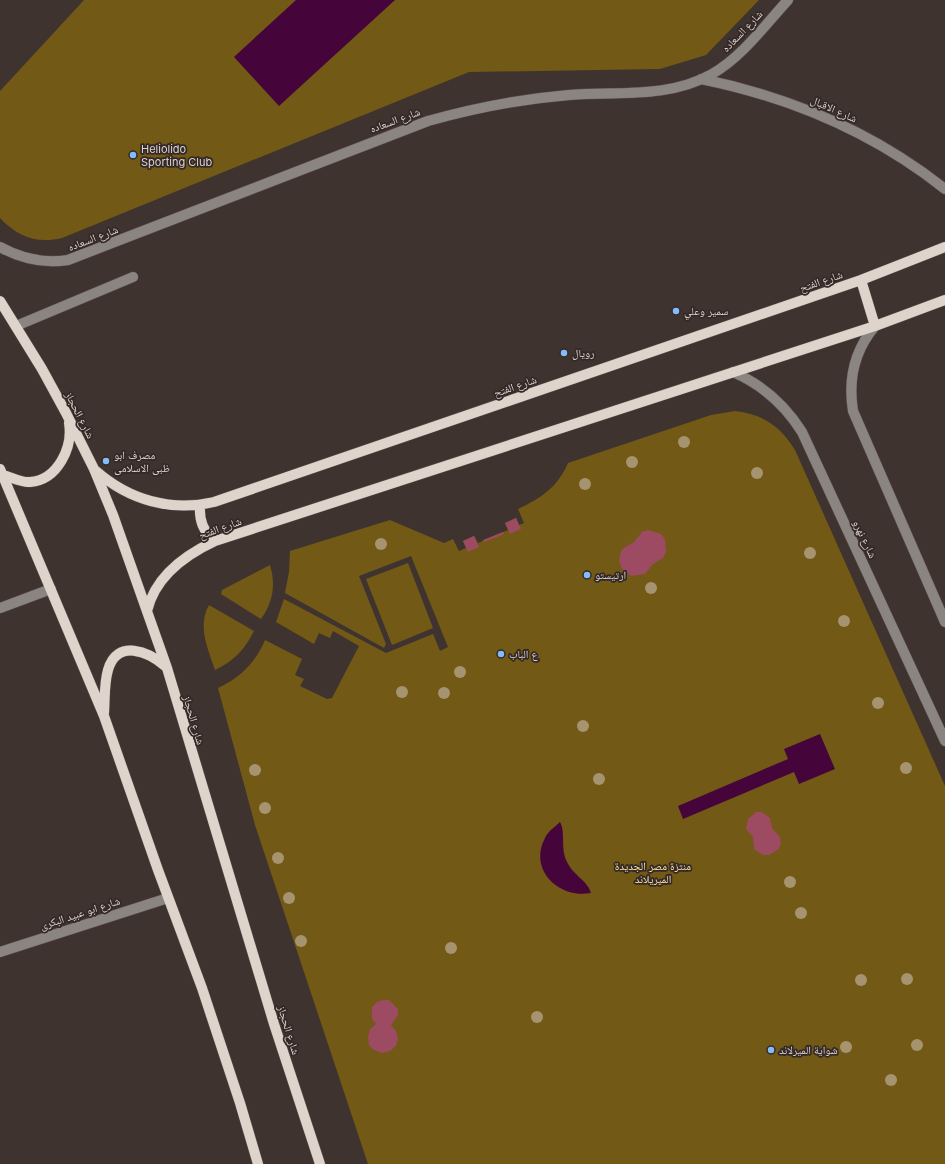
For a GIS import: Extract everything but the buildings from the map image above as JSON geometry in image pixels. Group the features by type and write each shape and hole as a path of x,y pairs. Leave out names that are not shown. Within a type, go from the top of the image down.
{"main road":[{"name":"شارع الفتح","path":"94,469 119,488 148,501 169,505 200,505 861,280 945,247"},
{"path":"861,280 875,326"},
{"name":"شارع الفتح","path":"147,611 149,603 159,585 172,569 196,550 215,541 875,326 945,300"},
{"name":"شارع الحجاز","path":"0,302 16,326 66,413 94,469 112,515 167,668 274,1024 320,1164"},
{"path":"2,472 30,482 38,480 54,470 65,456 70,439 69,421 66,413"},
{"path":"2,472 104,716 168,898 202,988 240,1103 258,1164"},
{"path":"200,505 199,513 202,525 209,536 215,541"},
{"path":"104,716 108,669 116,657 122,653 136,650 149,654 167,668"}],"street":[{"name":"شارع السعاده","path":"0,247 17,256 34,260 51,262 68,260 428,121 489,106 529,99 591,93 660,92 674,89 701,80 734,58 788,0"},
{"name":"شارع الاقبال","path":"701,80 770,96 836,122 883,146 945,189"},
{"path":"16,326 133,277"},
{"path":"875,326 860,349 854,366 850,389 852,412 945,622"},
{"name":"شارع نهرو","path":"733,372 750,380 773,396 792,416 802,432 945,741"},
{"path":"0,608 51,589"},
{"name":"شارع ابو عبيد البكرى","path":"0,952 168,898"}],"green space":[{"name":"Heliolido Sporting Club","path":"84,0 759,0 706,55 660,69 469,72 62,238 53,240 36,239 14,230 0,218 0,91"},
{"name":"منتزة مصر الجديدة الميريلاند","path":"735,411 754,415 770,423 784,435 795,450 945,786 945,1164 368,1164 255,825 218,688 240,674 252,662 265,640 302,659 295,675 304,679 300,686 327,699 332,698 359,646 333,631 330,638 319,633 314,644 276,622 284,599 386,653 433,634 440,651 448,647 411,556 359,576 386,644 384,648 285,593 289,572 290,551 390,520 444,543 453,539 459,551 466,548 463,541 474,536 478,543 508,530 505,523 516,518 519,525 524,523 518,509 534,501 548,491 564,472 568,463 711,415"},
{"path":"408,563 433,628 392,645 366,579"},
{"path":"270,565 273,579 271,600 261,619 221,594 222,590"},
{"path":"209,605 254,631 238,654 228,663 215,670 207,646 204,629 204,621"}],"shaded area":[{"path":"296,0 395,0 279,106 234,57"},
{"path":"820,734 835,769 799,784 794,772 683,819 678,806 788,759 784,749"},
{"path":"560,822 563,831 564,851 567,862 573,871 587,885 591,893 579,894 558,887 550,880 544,871 541,861 541,850 546,836"}],"place":[{"name":"Heliolido Sporting Club","path":"133,155"},
{"name":"سمير وعلي","path":"676,311"},
{"name":"رويال","path":"564,353"},
{"name":"مصرف ابو ظبى الاسلامى","path":"106,461"},
{"name":"ارتيستو","path":"587,575"},
{"name":"ع الباب","path":"501,654"},
{"name":"شواية الميرلاند","path":"771,1050"}]}
